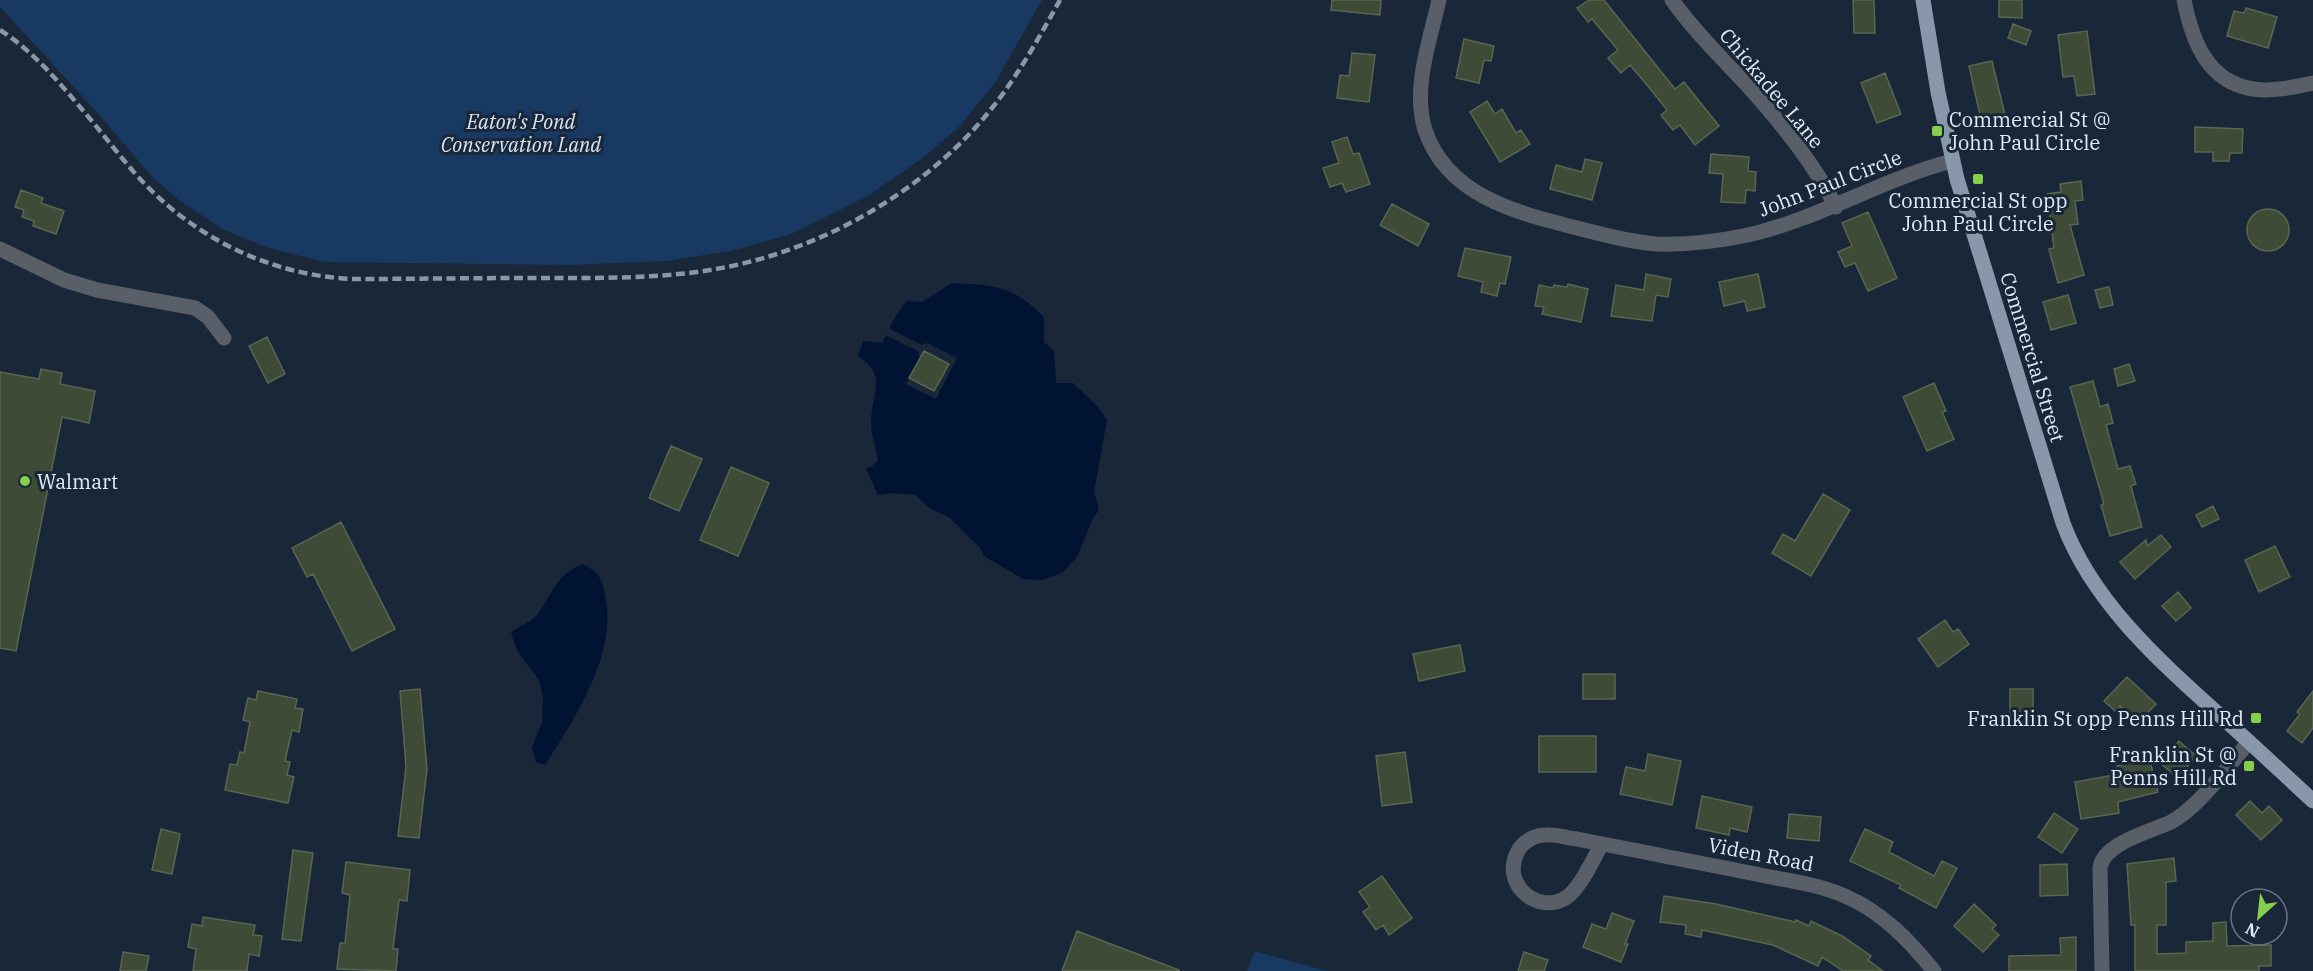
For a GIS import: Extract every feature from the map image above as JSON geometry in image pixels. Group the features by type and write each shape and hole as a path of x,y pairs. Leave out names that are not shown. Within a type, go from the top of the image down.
{"main road":[{"name":"Commercial Street","path":"1923,0 1952,161 2072,546 2093,583 2148,648 2313,801"}],"street":[{"name":"John Paul Circle","path":"1439,0 1425,63 1421,99 1423,121 1429,139 1447,167 1463,183 1483,197 1509,209 1617,238 1659,244 1719,240 1746,236 1782,226 1836,207 1920,171 1952,161"},
{"name":"Chickadee Lane","path":"1672,0 1695,30 1745,82 1773,116 1813,169 1836,207"},
{"path":"2184,0 2191,31 2199,50 2212,67 2227,79 2245,87 2261,90 2313,83"},
{"path":"0,249 64,280 97,290 195,308 208,316 224,338"},
{"path":"2102,971 2100,868 2102,858 2114,847 2184,814 2249,742"},
{"name":"Viden Road","path":"1602,844 1571,894 1559,901 1539,902 1529,898 1520,890 1514,877 1514,860 1520,848 1527,841 1538,836 1551,835 1602,844 1839,893 1858,902 1888,922 1906,937 1934,971"}],"green space":[{"name":"Eaton's Pond Conservation Land","path":"0,0 1042,0 995,83 958,128 920,160 868,196 791,234 731,251 666,261 570,265 325,262 268,248 224,230 180,201 154,179 95,110 0,7"},
{"path":"1255,951 1327,971 1247,971"}],"shaded area":[{"path":"952,283 1002,289 1032,306 1044,317 1044,342 1054,351 1056,383 1073,383 1098,407 1107,420 1094,492 1099,510 1093,518 1077,557 1062,573 1042,580 1023,579 984,556 981,549 949,517 931,509 915,495 893,493 878,495 866,468 878,461 871,423 876,378 867,363 858,356 863,341 882,343 906,301 922,302"},
{"path":"582,564 596,572 602,584 607,617 605,639 600,662 581,706 545,765 536,762 532,747 542,722 543,696 539,680 518,652 511,633 535,617 560,580"}],"pier":[{"path":"886,327 922,345 927,343 957,358 936,399 906,384 920,357 918,351 883,334"}],"building":[{"path":"1332,0 1381,0 1380,15 1331,10"},
{"path":"1589,0 1604,0 1675,89 1684,82 1719,126 1695,145 1680,125 1673,130 1661,115 1667,110 1630,65 1621,73 1608,58 1618,50 1592,19 1588,22 1577,8"},
{"path":"1853,0 1874,0 1875,33 1854,33"},
{"path":"1999,0 2022,0 2022,18 1999,17"},
{"path":"2246,8 2277,17 2268,48 2227,36 2234,11 2244,13"},
{"path":"2013,24 2031,31 2026,45 2008,38"},
{"path":"2087,31 2095,94 2077,96 2074,76 2063,77 2058,35"},
{"path":"1464,39 1494,46 1491,61 1484,60 1479,83 1456,78"},
{"path":"1352,53 1375,55 1369,102 1337,98 1340,75 1349,76"},
{"path":"1992,61 2006,119 1982,124 1969,66"},
{"path":"1885,73 1901,114 1877,123 1861,83"},
{"path":"1487,101 1495,114 1502,109 1516,133 1521,130 1530,144 1500,162 1470,112"},
{"path":"2195,127 2243,129 2242,153 2230,153 2229,161 2213,161 2213,152 2195,152"},
{"path":"1347,137 1353,154 1359,153 1370,184 1346,192 1342,183 1330,187 1323,168 1339,163 1332,142"},
{"path":"1711,154 1749,157 1748,171 1756,172 1755,191 1746,190 1745,203 1721,202 1723,174 1709,173"},
{"path":"1585,159 1602,163 1592,200 1550,189 1556,165 1582,172"},
{"path":"2081,181 2083,200 2075,201 2078,224 2070,225 2084,275 2058,283 2049,249 2054,248 2047,194 2061,192 2060,184"},
{"path":"21,190 43,198 41,203 64,211 56,234 33,226 34,221 22,217 24,210 15,207"},
{"path":"1392,204 1429,224 1418,246 1380,225"},
{"path":"2268,209 2283,215 2289,230 2283,245 2268,251 2253,245 2247,230 2253,215"},
{"path":"1868,212 1897,278 1868,291 1855,263 1845,267 1838,252 1852,246 1842,223"},
{"path":"1465,248 1511,257 1505,284 1500,283 1497,296 1481,292 1483,282 1458,276"},
{"path":"1646,274 1671,279 1668,297 1656,295 1652,321 1611,316 1616,285 1644,290"},
{"path":"1758,274 1765,307 1747,311 1745,301 1724,306 1719,282"},
{"path":"1568,284 1588,289 1581,322 1542,314 1544,307 1535,306 1539,285 1553,288 1554,285 1567,287"},
{"path":"2109,287 2113,305 2100,308 2095,290"},
{"path":"2068,295 2076,323 2051,330 2043,302"},
{"path":"267,337 285,374 268,383 249,346"},
{"path":"924,351 949,364 934,391 909,378"},
{"path":"2129,364 2135,381 2118,386 2114,369"},
{"name":"Walmart","path":"41,369 62,373 60,384 95,391 89,423 62,417 16,651 0,648 0,372 39,379"},
{"path":"2093,381 2100,407 2108,404 2113,423 2106,425 2118,469 2130,466 2136,484 2131,486 2142,527 2110,536 2101,505 2104,504 2070,387"},
{"path":"1934,383 1946,411 1942,412 1954,439 1927,451 1903,397"},
{"path":"671,446 702,459 679,511 649,498"},
{"path":"731,467 769,483 738,556 700,540"},
{"path":"1823,494 1850,510 1811,576 1772,553 1783,534 1795,541"},
{"path":"2213,506 2219,519 2202,527 2196,515"},
{"path":"341,522 395,629 352,651 313,574 307,577 292,548"},
{"path":"2161,535 2171,547 2135,579 2120,562 2146,540 2147,546"},
{"path":"2275,546 2290,577 2259,592 2245,560"},
{"path":"2178,592 2191,608 2176,621 2162,606"},
{"path":"1945,620 1953,632 1958,629 1969,644 1938,667 1918,639"},
{"path":"1460,645 1465,671 1419,681 1413,654"},
{"path":"1583,674 1615,674 1615,699 1583,699"},
{"path":"2127,677 2156,704 2138,723 2120,706 2115,711 2104,701"},
{"path":"420,689 427,769 419,838 398,836 406,767 400,691"},
{"path":"2010,689 2033,689 2033,715 2010,715"},
{"path":"258,691 297,699 295,708 303,709 299,732 292,730 285,761 290,762 287,775 294,777 288,803 225,790 230,764 237,765 240,752 244,753 250,722 243,720 248,698 256,700"},
{"path":"2313,691 2313,728 2302,743 2287,731 2300,714 2297,712"},
{"path":"1539,736 1596,736 1596,772 1539,772"},
{"path":"2179,741 2196,756 2178,778 2160,763"},
{"path":"1405,752 1412,802 1382,806 1376,756"},
{"path":"1648,754 1681,761 1672,805 1620,794 1626,767 1645,771"},
{"path":"2149,757 2158,792 2118,802 2119,813 2081,819 2075,782 2119,774 2117,766"},
{"path":"1702,796 1752,807 1747,832 1730,828 1729,835 1696,828"},
{"path":"2250,801 2262,813 2269,806 2282,820 2261,840 2236,815"},
{"path":"2054,813 2078,829 2062,853 2038,837"},
{"path":"1789,814 1821,817 1819,841 1787,838"},
{"path":"161,829 180,834 172,874 152,870"},
{"path":"1865,829 1893,842 1889,852 1934,876 1942,861 1957,868 1936,908 1899,888 1901,885 1850,861"},
{"path":"293,850 313,853 301,941 282,939"},
{"path":"2174,858 2176,881 2166,882 2166,925 2157,925 2157,954 2186,953 2186,942 2213,941 2213,923 2226,922 2227,946 2271,947 2271,966 2259,966 2259,971 2135,971 2135,925 2131,925 2127,864"},
{"path":"346,862 410,870 407,901 399,900 393,949 398,949 396,971 337,969 340,943 345,943 350,895 342,893"},
{"path":"2067,864 2068,895 2040,896 2040,865"},
{"path":"1382,876 1412,918 1389,935 1383,925 1376,930 1363,912 1370,907 1359,892"},
{"path":"1664,896 1716,904 1795,922 1796,920 1809,926 1811,921 1842,936 1871,956 1868,960 1883,971 1843,971 1822,957 1818,966 1773,945 1702,930 1701,937 1685,934 1686,925 1660,922"},
{"path":"1974,904 1996,925 1992,929 1999,935 1983,952 1954,926"},
{"path":"1612,913 1634,921 1621,962 1583,947 1592,924 1606,929"},
{"path":"203,917 255,925 253,935 262,936 259,956 249,954 247,971 193,971 196,949 188,947 192,924 202,926"},
{"path":"1077,931 1179,970 1179,971 1062,971"},
{"path":"2076,937 2076,971 2009,971 2009,956 2061,955 2060,938"},
{"path":"123,952 149,956 146,971 120,971"},
{"path":"1524,952 1548,960 1544,971 1518,971"}],"railway":[{"path":"0,30 48,71 157,196 199,229 246,254 297,271 351,279 620,278 683,274 742,264 816,239 885,203 947,155 988,113 1021,67 1060,0"}],"place":[{"name":"Commercial St @ John Paul Circle","path":"1937,131"},
{"name":"Commercial St opp John Paul Circle","path":"1978,179"},
{"name":"Walmart","path":"25,481"},
{"name":"Franklin St opp Penns Hill Rd","path":"2256,718"},
{"name":"Franklin St @ Penns Hill Rd","path":"2249,766"}]}
